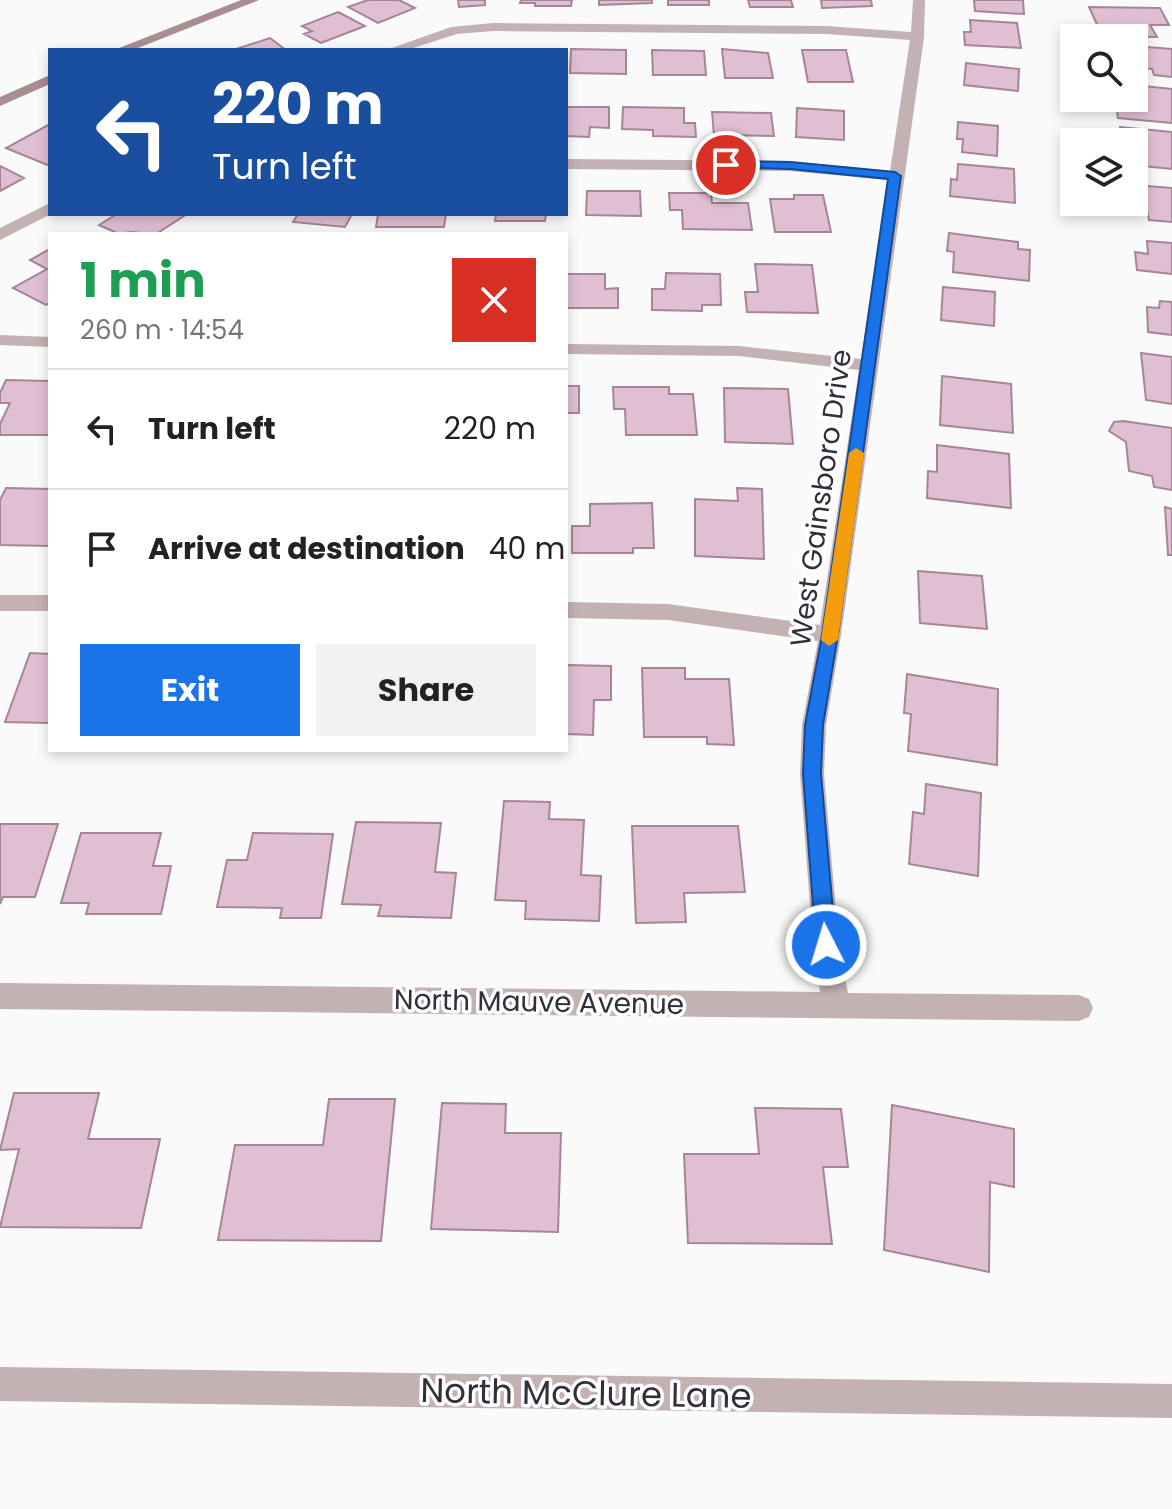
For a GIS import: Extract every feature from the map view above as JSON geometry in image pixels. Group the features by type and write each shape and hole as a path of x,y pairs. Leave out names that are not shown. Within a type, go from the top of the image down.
{"street":[{"path":"126,48 253,0"},
{"name":"West Gainsboro Drive","path":"836,1005 826,945 812,774 814,725 830,635 917,37 919,0"},
{"path":"399,48 456,30 493,27 826,30 917,37"},
{"path":"0,102 48,80"},
{"path":"568,164 790,166 895,176"},
{"path":"0,235 48,209"},
{"path":"0,340 48,342"},
{"path":"568,349 739,351 869,365"},
{"path":"0,603 48,603"},
{"path":"568,610 668,612 830,635"},
{"name":"North Mauve Avenue","path":"0,996 1079,1008"},
{"name":"North McClure Lane","path":"0,1384 1172,1401"}],"building":[{"path":"368,0 399,0 415,8 378,23 348,7"},
{"path":"458,0 485,0 485,5 459,7"},
{"path":"521,0 572,0 571,6 535,6 535,3 520,3"},
{"path":"599,0 652,0 652,3 599,5"},
{"path":"668,0 709,0 709,5 668,5"},
{"path":"748,0 791,0 793,7 750,7"},
{"path":"821,0 871,0 872,6 822,8"},
{"path":"974,0 1023,0 1024,14 975,11"},
{"path":"1089,7 1160,8 1169,25 1150,25 1157,37 1148,37 1148,24 1097,24"},
{"path":"338,12 365,26 321,43 304,34 312,31 302,26"},
{"path":"970,20 1017,23 1021,48 965,45 964,32 971,32"},
{"path":"270,38 283,48 239,48"},
{"path":"1148,47 1172,49 1172,77 1154,75 1152,69 1148,69"},
{"path":"571,49 626,50 626,74 570,73"},
{"path":"722,49 768,53 773,78 725,78"},
{"path":"652,50 704,51 706,75 653,75"},
{"path":"802,50 846,50 853,82 808,82"},
{"path":"966,63 1019,69 1018,91 964,85"},
{"path":"1148,86 1172,89 1172,123 1118,118 1117,112 1148,112"},
{"path":"568,107 609,107 609,128 590,127 589,137 568,136"},
{"path":"623,107 684,108 684,123 695,123 696,137 653,136 653,130 622,129"},
{"path":"797,108 844,111 844,140 796,137"},
{"path":"712,112 771,113 774,136 714,135"},
{"path":"958,122 998,126 997,156 962,152 963,139 957,139"},
{"path":"48,125 48,165 6,148"},
{"path":"1148,130 1172,132 1172,169 1148,166"},
{"path":"958,164 1014,169 1015,203 950,196 951,179 957,180"},
{"path":"0,166 24,178 0,191"},
{"path":"1148,186 1172,188 1172,222 1149,220"},
{"path":"587,191 640,191 641,216 586,215"},
{"path":"669,193 711,193 712,203 748,203 752,230 683,229 682,210 670,210"},
{"path":"794,195 823,195 831,232 775,232 770,199 794,199"},
{"path":"114,216 184,216 159,232 115,232 99,225"},
{"path":"297,216 351,216 345,227 293,222"},
{"path":"378,216 446,216 444,227 376,227"},
{"path":"496,216 546,216 545,221 495,221"},
{"path":"949,233 1018,242 1018,249 1030,250 1029,281 953,272 954,252 947,251"},
{"path":"1147,241 1172,243 1172,274 1137,270 1135,252 1148,254"},
{"path":"48,250 46,305 13,288 47,269 30,260"},
{"path":"755,264 812,265 818,313 747,312 745,292 758,292"},
{"path":"666,273 720,274 721,305 702,305 702,311 652,310 652,289 665,289"},
{"path":"568,274 605,274 605,289 618,288 618,308 568,308"},
{"path":"943,287 995,292 994,326 941,320"},
{"path":"1160,301 1172,302 1172,335 1148,332 1147,307 1159,308"},
{"path":"1141,353 1172,357 1172,404 1146,400"},
{"path":"942,376 1011,384 1013,433 940,425"},
{"path":"6,380 48,381 48,435 0,435 0,424 10,403 0,403 0,393"},
{"path":"568,386 579,386 579,413 568,413"},
{"path":"613,387 669,387 669,394 693,394 697,435 626,435 625,409 614,409"},
{"path":"724,388 788,389 793,444 725,442"},
{"path":"1114,422 1172,428 1172,490 1154,487 1152,476 1129,471 1126,442 1109,431"},
{"path":"937,445 1009,454 1011,508 927,498 928,471 937,472"},
{"path":"6,488 48,489 48,546 0,545 0,500"},
{"path":"737,488 762,489 764,559 695,556 695,499 738,501"},
{"path":"652,503 654,548 633,548 633,553 572,553 572,526 590,526 590,504"},
{"path":"1165,507 1172,509 1172,555 1168,555"},
{"path":"918,571 982,576 987,629 920,623"},
{"path":"30,653 48,654 48,723 5,722"},
{"path":"568,665 611,666 611,700 594,700 593,735 568,734"},
{"path":"642,668 685,668 685,679 729,679 734,745 707,744 707,737 644,737"},
{"path":"907,674 998,689 997,765 908,751 911,714 904,713"},
{"path":"926,784 981,793 978,876 909,864 913,812 924,814"},
{"path":"504,801 550,802 549,819 584,820 581,875 601,876 599,921 525,919 526,901 495,900"},
{"path":"356,822 441,823 435,872 456,873 451,918 378,916 381,905 342,904"},
{"path":"0,824 58,824 35,897 3,897 0,904"},
{"path":"632,826 738,826 745,892 684,893 686,922 636,923"},
{"path":"81,833 161,833 153,866 171,866 161,914 86,914 89,903 61,903"},
{"path":"253,833 333,834 321,918 280,918 282,908 217,907 227,860 247,860"},
{"path":"14,1093 99,1093 88,1139 160,1139 141,1228 0,1227 19,1149 0,1150"},
{"path":"329,1099 395,1099 381,1241 218,1240 235,1145 323,1145"},
{"path":"442,1103 506,1104 505,1133 561,1133 558,1232 431,1229"},
{"path":"892,1105 1014,1129 1014,1187 990,1182 989,1272 884,1250"},
{"path":"755,1108 841,1109 848,1167 823,1167 832,1244 688,1243 684,1154 759,1154"}],"slow traffic":[{"path":"829,640 856,453"}],"route":[{"path":"726,165 790,166 895,176 830,635 814,725 812,774 826,945"}]}
